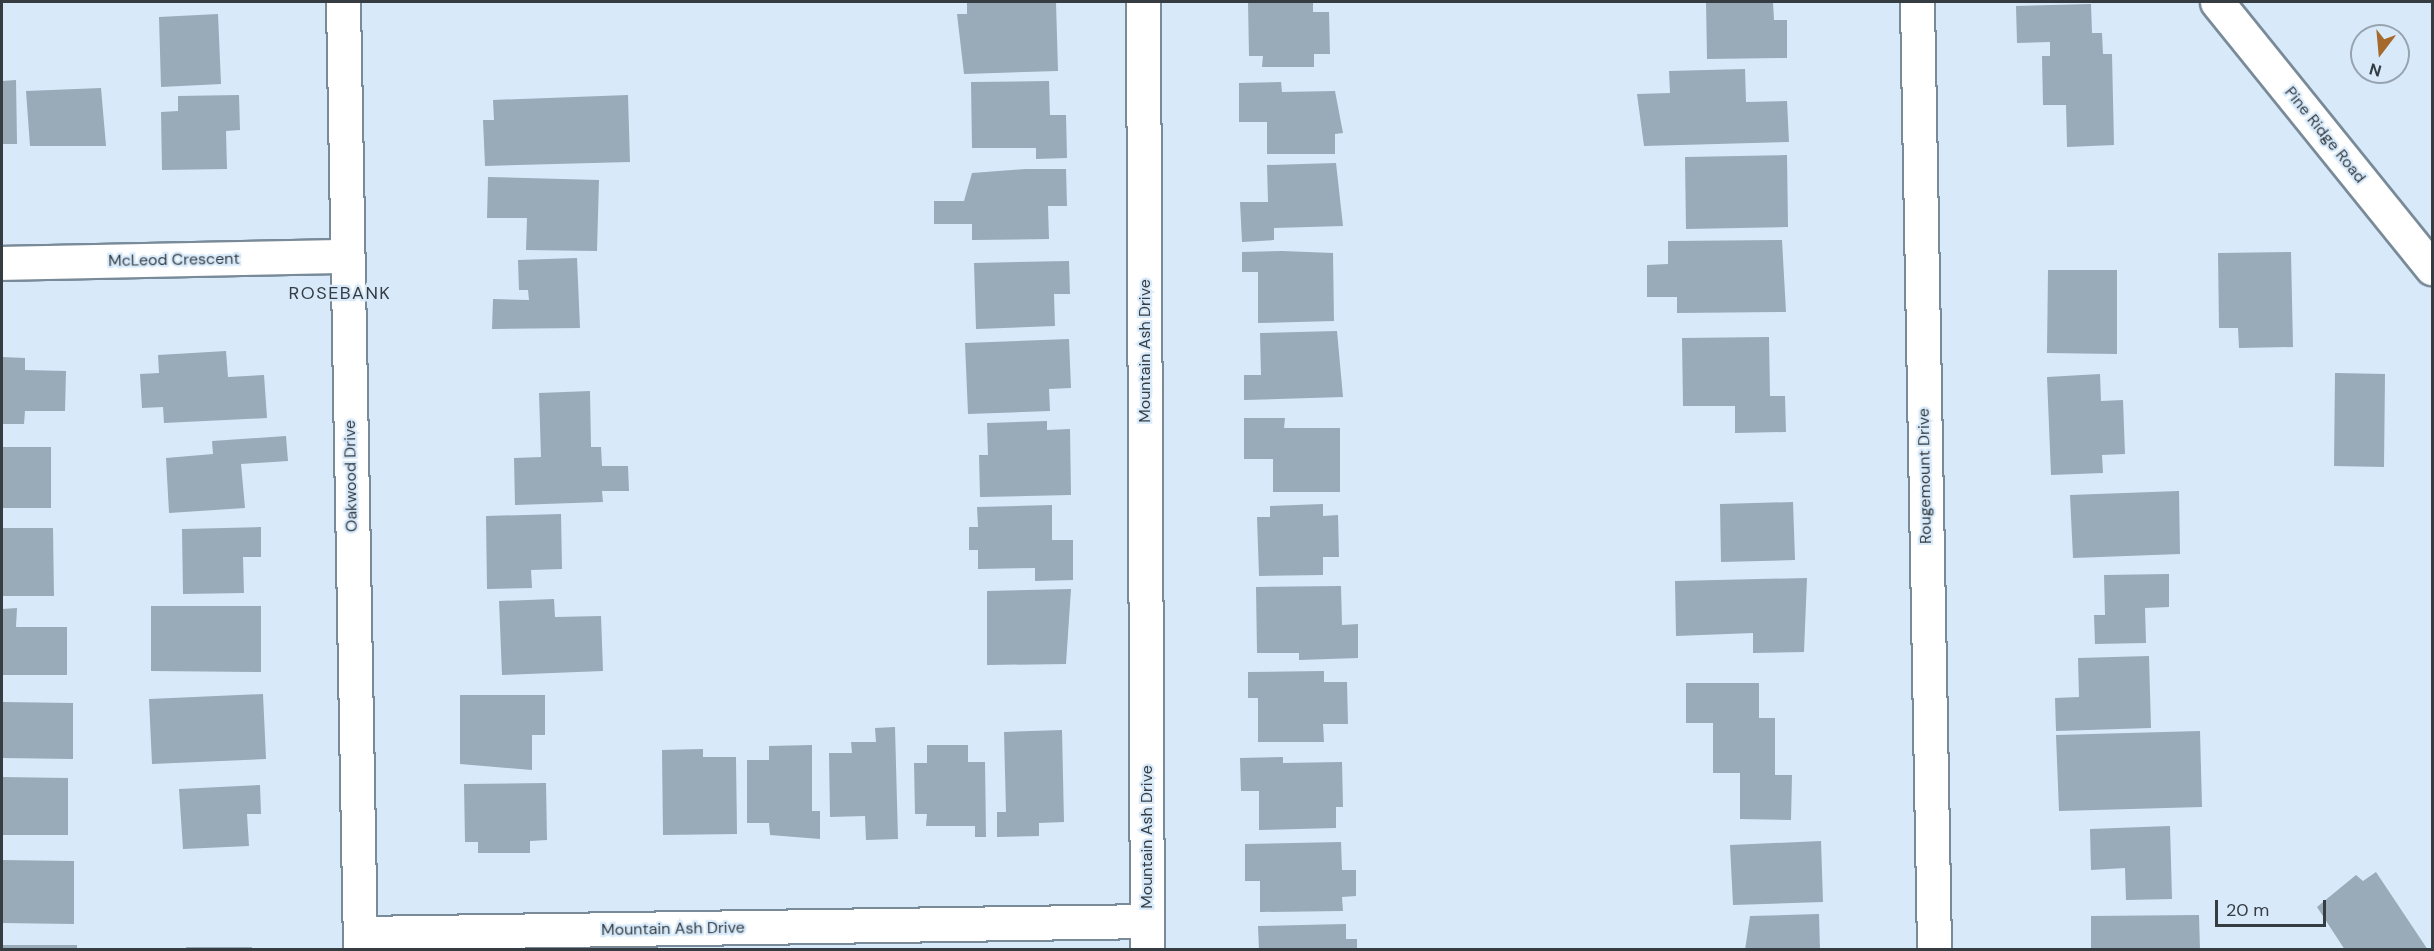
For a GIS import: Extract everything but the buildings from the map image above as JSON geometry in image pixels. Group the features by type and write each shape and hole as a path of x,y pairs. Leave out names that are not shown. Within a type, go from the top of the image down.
{"street":[{"name":"Oakwood Drive","path":"343,2 360,941"},
{"name":"Mountain Ash Drive","path":"360,941 1147,935 1143,2"},
{"name":"Rougemount Drive","path":"1917,2 1934,950"},
{"name":"Pine Ridge Road","path":"2217,2 2433,268"},
{"name":"McLeod Crescent","path":"2,263 347,256"}],"district":[{"name":"ROSEBANK","path":"340,293"}]}
